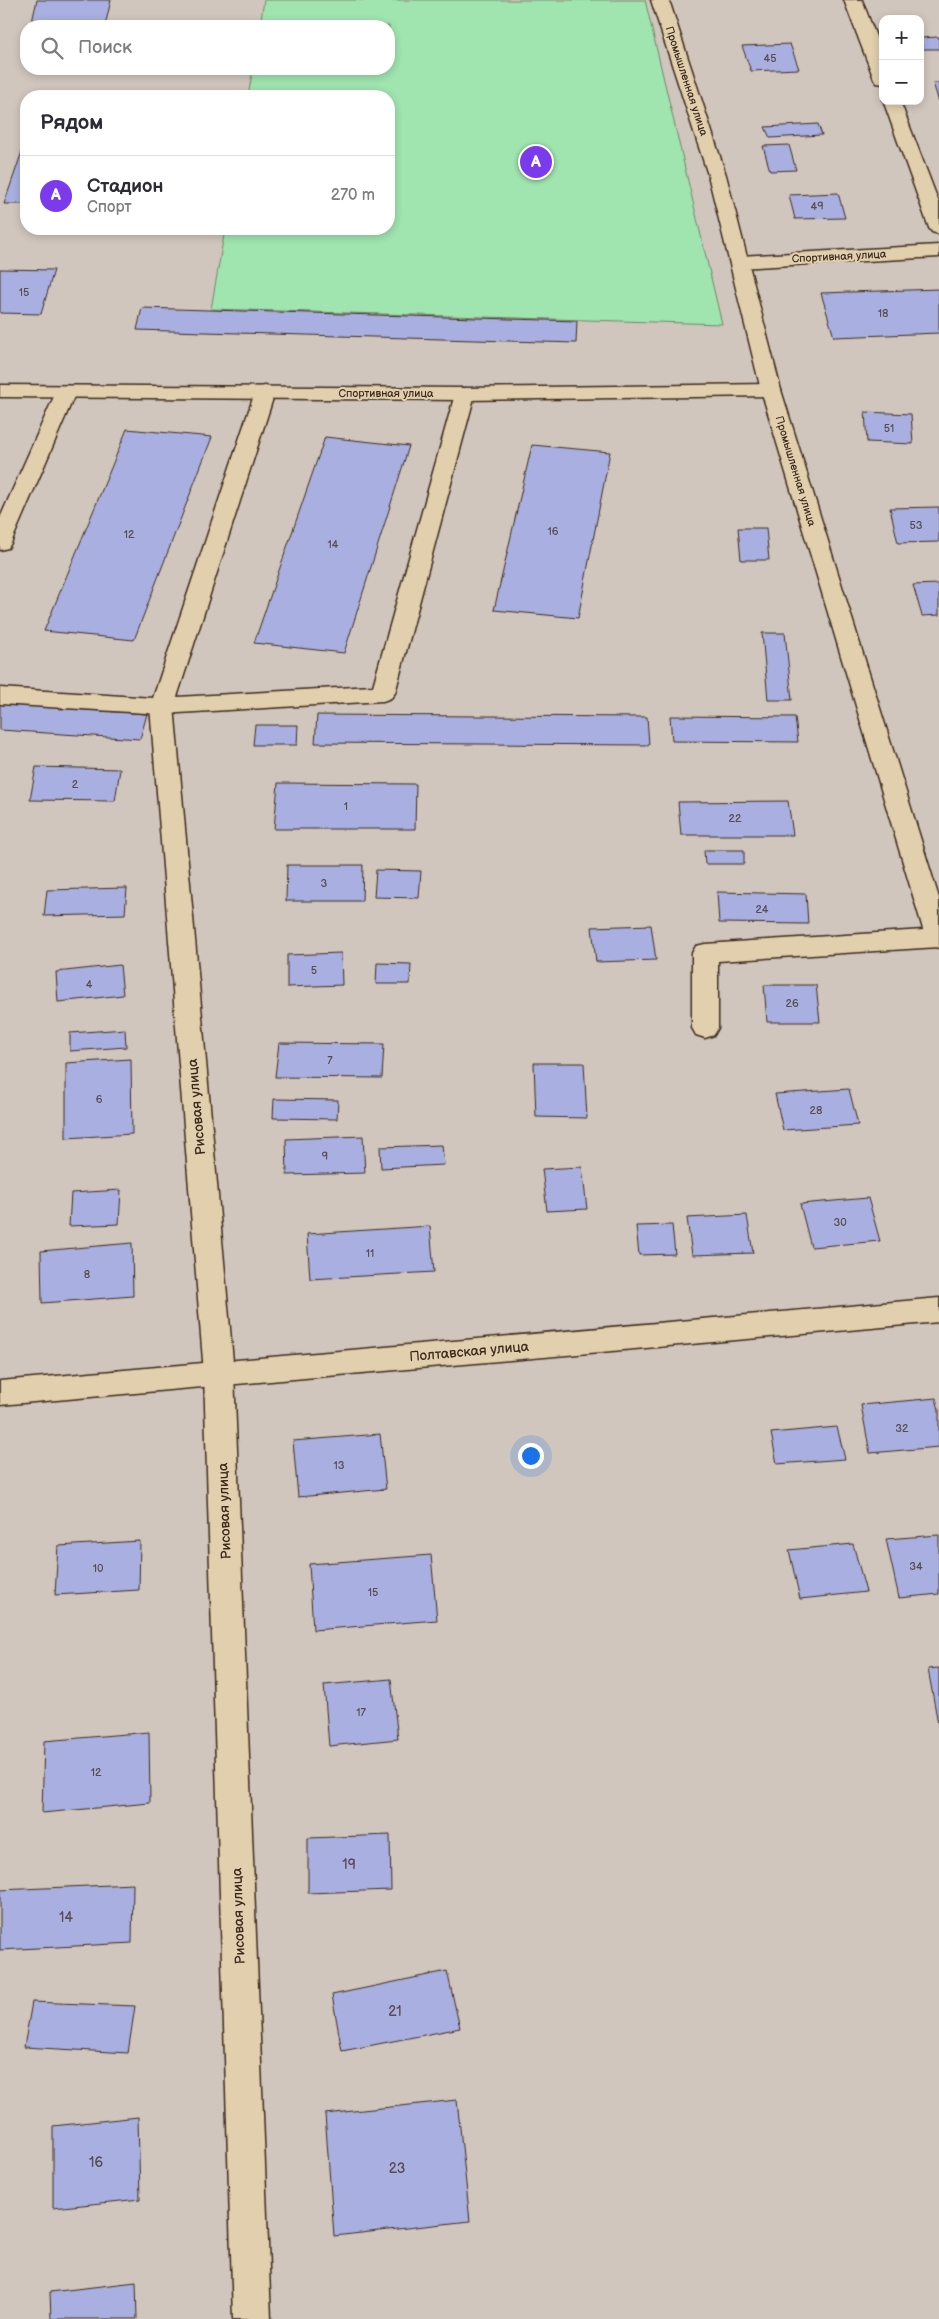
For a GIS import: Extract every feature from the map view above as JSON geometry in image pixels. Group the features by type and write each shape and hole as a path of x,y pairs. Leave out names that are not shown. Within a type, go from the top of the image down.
{"street":[{"name":"Промышленная улица","path":"660,0 718,175 771,390 939,938"},
{"path":"853,0 879,68"},
{"path":"893,105 939,228"},
{"name":"Спортивная улица","path":"740,262 939,251"},
{"name":"Спортивная улица","path":"0,390 465,394 771,390"},
{"path":"0,543 66,392"},
{"path":"162,706 265,392"},
{"path":"0,696 162,706 383,693 465,394"},
{"name":"Рисовая улица","path":"162,706 219,1374 252,2319"},
{"path":"704,1028 705,953 939,938"},
{"name":"Полтавская улица","path":"0,1393 939,1310"}],"green space":[{"path":"264,0 645,0 722,324 211,309 224,235 395,235 395,90 249,90 252,75 395,75 395,20 261,20"}],"building":[{"path":"37,0 111,0 106,20 32,20"},
{"path":"939,37 939,49 924,49 924,38"},
{"path":"790,44 799,69 751,71 742,46"},
{"path":"933,83 939,83 939,102"},
{"path":"818,124 822,135 770,138 765,127"},
{"path":"789,145 796,170 770,171 763,146"},
{"path":"20,157 20,204 4,204"},
{"path":"838,193 845,218 795,219 789,195"},
{"path":"0,269 54,270 41,314 0,313"},
{"path":"939,289 939,333 834,337 821,293"},
{"path":"142,308 577,321 576,343 137,330"},
{"path":"865,412 911,414 913,444 867,442"},
{"path":"127,429 212,437 134,640 44,631"},
{"path":"325,437 409,446 344,653 254,643"},
{"path":"532,445 610,452 578,618 494,610"},
{"path":"939,507 939,542 898,543 890,508"},
{"path":"738,528 766,528 769,560 741,560"},
{"path":"939,584 939,615 922,616 913,585"},
{"path":"762,633 785,633 792,700 768,700"},
{"path":"0,704 147,714 140,739 0,730"},
{"path":"317,715 647,717 649,745 315,743"},
{"path":"670,716 795,717 798,742 672,741"},
{"path":"255,725 298,725 297,745 253,745"},
{"path":"36,767 120,769 115,801 30,800"},
{"path":"278,783 416,784 415,829 274,829"},
{"path":"788,801 793,835 681,835 678,802"},
{"path":"704,850 744,850 744,864 705,864"},
{"path":"287,865 363,865 362,901 286,901"},
{"path":"376,870 421,871 419,898 374,897"},
{"path":"127,888 125,914 44,916 47,890"},
{"path":"717,892 806,894 808,924 719,923"},
{"path":"651,925 656,960 596,962 592,927"},
{"path":"341,953 342,985 287,987 287,955"},
{"path":"377,963 411,964 410,984 376,984"},
{"path":"120,965 123,995 58,1002 56,972"},
{"path":"764,985 816,985 820,1022 767,1022"},
{"path":"125,1029 126,1047 70,1051 70,1033"},
{"path":"279,1043 384,1044 382,1078 275,1077"},
{"path":"131,1059 132,1134 66,1138 66,1063"},
{"path":"534,1063 584,1063 587,1118 536,1117"},
{"path":"849,1089 858,1125 783,1130 775,1094"},
{"path":"274,1099 338,1100 337,1119 273,1118"},
{"path":"363,1136 365,1173 287,1175 286,1139"},
{"path":"442,1145 444,1165 381,1168 380,1147"},
{"path":"582,1167 587,1209 547,1211 542,1169"},
{"path":"121,1190 119,1224 69,1226 71,1193"},
{"path":"868,1198 880,1241 811,1247 800,1204"},
{"path":"747,1215 753,1253 692,1255 687,1218"},
{"path":"672,1225 675,1254 639,1255 636,1226"},
{"path":"430,1226 434,1272 310,1279 307,1234"},
{"path":"132,1243 133,1296 42,1303 41,1251"},
{"path":"936,1398 939,1410 939,1447 870,1453 861,1405"},
{"path":"837,1427 845,1459 777,1464 771,1433"},
{"path":"380,1434 386,1489 298,1497 293,1441"},
{"path":"939,1535 939,1594 899,1598 886,1539"},
{"path":"140,1541 139,1590 55,1595 58,1546"},
{"path":"853,1544 866,1592 800,1599 789,1550"},
{"path":"431,1555 437,1620 313,1630 309,1564"},
{"path":"939,1668 939,1729 928,1669"},
{"path":"391,1679 398,1739 329,1746 324,1685"},
{"path":"149,1732 150,1803 42,1813 44,1741"},
{"path":"390,1835 391,1890 308,1893 308,1838"},
{"path":"133,1884 132,1943 0,1950 0,1890"},
{"path":"447,1971 460,2028 342,2051 332,1995"},
{"path":"32,2002 135,2006 128,2053 24,2047"},
{"path":"457,2100 470,2221 334,2236 325,2114"},
{"path":"138,2117 140,2199 53,2208 53,2126"},
{"path":"136,2282 137,2319 51,2319 50,2292"}],"place":[{"name":"Стадион","path":"536,162"}]}
